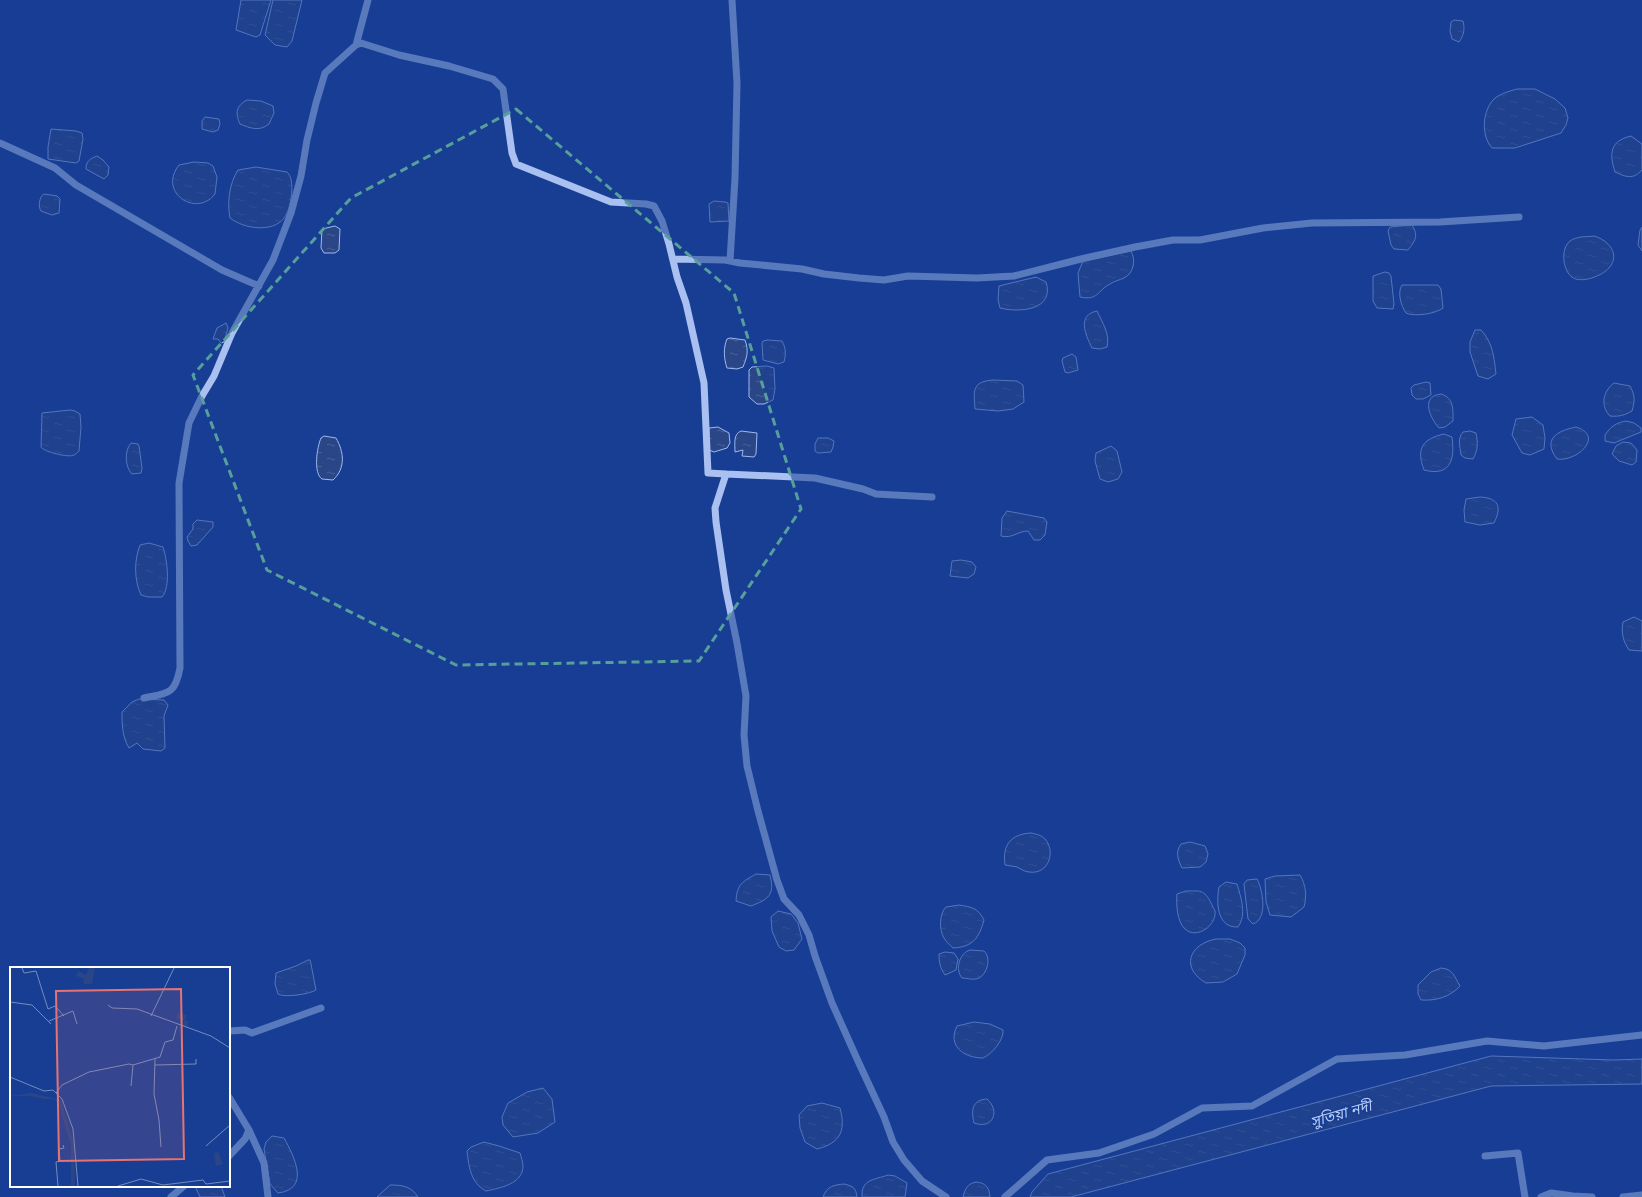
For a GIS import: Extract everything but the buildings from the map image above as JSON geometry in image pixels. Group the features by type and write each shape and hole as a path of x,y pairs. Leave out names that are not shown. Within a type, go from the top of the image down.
{"street":[{"path":"356,45 368,0"},
{"path":"730,261 735,178 737,83 732,0"},
{"path":"144,698 169,693 177,682 180,668 179,483 189,423 202,396 214,376 232,333 260,286 273,260 291,213 301,176 307,140 316,102 325,73 356,45 361,43 399,55 449,66 493,79 503,89 512,153 516,164 611,202 646,204 654,206 662,222 686,303 704,383 708,473 815,478 863,488 876,494 932,497"},
{"path":"0,143 55,168 76,185 222,270 260,286"},
{"path":"673,259 730,261 802,269 824,274 884,280 908,276 976,278 1014,276 1135,247 1173,240 1200,240 1263,228 1312,222 1426,222 1519,217"},
{"path":"726,474 715,508 716,522 726,590 746,696 744,735 747,766 775,873 784,899 799,915 809,934 815,956 832,1002 884,1117 893,1142 904,1160 922,1181 946,1197"},
{"path":"230,1031 245,1030 252,1033 321,1008"},
{"path":"1005,1197 1046,1160 1099,1153 1154,1134 1202,1108 1252,1106 1337,1059 1405,1055 1487,1041 1544,1046 1642,1035"},
{"path":"230,1099 249,1130 264,1163 268,1197"},
{"path":"230,1155 245,1139 249,1130"},
{"path":"1485,1156 1518,1153 1525,1197"},
{"path":"171,1197 183,1187"},
{"path":"1541,1197 1551,1193 1592,1197"},
{"path":"1623,1197 1642,1195"}],"highlighted area":[{"path":"516,109 734,293 801,509 699,661 456,665 267,570 193,375 351,198"}],"water":[{"path":"241,0 271,0 260,35 256,37 236,30"},
{"path":"273,0 302,0 292,41 287,47 275,45 265,35"},
{"path":"1454,20 1463,21 1464,32 1459,42 1452,39 1450,31 1451,22"},
{"path":"1517,89 1535,89 1555,99 1565,108 1568,118 1566,125 1561,133 1515,148 1492,148 1486,137 1484,124 1487,110 1496,97"},
{"path":"247,100 261,101 273,106 274,113 269,124 258,129 240,124 237,113 239,107"},
{"path":"205,117 219,119 220,124 218,130 213,132 202,129 202,121"},
{"path":"51,129 76,131 82,133 83,139 79,161 76,163 48,159"},
{"path":"1631,136 1642,144 1642,170 1636,175 1629,177 1615,172 1612,154 1615,145 1619,141"},
{"path":"97,156 109,167 108,175 104,179 86,169 89,161"},
{"path":"194,162 208,163 213,166 217,177 215,194 207,201 199,204 190,203 182,199 176,193 173,185 173,175 179,165"},
{"path":"256,167 287,172 290,176 292,195 287,214 279,223 273,226 258,228 250,227 230,218 230,194 235,175 238,170"},
{"path":"42,195 57,196 60,199 59,213 52,215 41,211 40,202"},
{"path":"714,201 728,203 729,221 710,222 709,204"},
{"path":"1412,225 1416,235 1408,250 1394,249 1391,245 1388,231 1390,227"},
{"path":"335,226 340,229 339,250 335,253 324,253 321,248 322,229"},
{"path":"1642,227 1642,251 1638,245 1640,230"},
{"path":"1594,236 1604,241 1611,248 1614,258 1612,263 1602,274 1581,280 1576,279 1566,270 1564,260 1565,249 1573,239"},
{"path":"1131,251 1134,262 1132,270 1127,276 1112,283 1097,295 1090,298 1080,297 1078,273 1083,261"},
{"path":"1385,272 1389,273 1391,276 1394,304 1393,309 1377,308 1373,301 1373,276"},
{"path":"1036,277 1046,282 1047,291 1045,299 1041,304 1026,309 1017,310 1000,308 998,300 999,286"},
{"path":"1402,285 1438,285 1441,289 1443,308 1435,312 1424,314 1414,315 1406,313 1400,299"},
{"path":"1097,311 1108,338 1107,347 1100,349 1092,348 1084,326 1087,316"},
{"path":"226,323 228,328 224,342 221,343 218,339 213,339 217,328"},
{"path":"1475,330 1481,330 1488,340 1492,350 1496,374 1488,379 1478,376 1470,352 1470,342"},
{"path":"727,339 745,340 747,347 747,354 743,367 737,369 727,368 726,365 724,354 725,346"},
{"path":"763,341 782,341 785,351 784,362 778,364 763,360 762,343"},
{"path":"1072,354 1076,357 1078,370 1068,373 1065,372 1062,361 1063,358"},
{"path":"767,366 774,368 775,389 773,400 764,404 757,404 749,397 749,370 752,367"},
{"path":"993,380 1017,381 1023,385 1024,402 1013,409 998,411 975,409 975,388 981,383"},
{"path":"1426,382 1430,383 1431,395 1423,399 1416,399 1412,395 1411,388 1414,385"},
{"path":"1614,383 1630,386 1634,395 1632,411 1624,415 1610,416 1605,408 1605,394"},
{"path":"1441,394 1451,401 1453,408 1453,421 1445,427 1439,428 1430,413 1429,403 1435,396"},
{"path":"70,410 80,414 81,427 79,451 74,455 67,456 51,453 43,449 41,447 42,413"},
{"path":"1532,417 1543,425 1545,438 1544,449 1530,455 1522,453 1512,435 1516,419"},
{"path":"1626,421 1634,423 1641,428 1641,432 1614,443 1605,441 1605,435 1609,429"},
{"path":"718,427 729,433 730,443 727,448 714,452 709,450 709,428"},
{"path":"1576,427 1584,431 1588,436 1588,442 1585,448 1572,457 1557,459 1551,446 1551,441 1563,431"},
{"path":"1470,431 1476,433 1477,440 1477,449 1473,459 1465,458 1461,455 1459,440 1463,432"},
{"path":"738,432 757,433 756,454 754,457 742,456 743,450 735,452 736,437"},
{"path":"1444,434 1452,437 1452,459 1446,468 1440,471 1424,470 1421,456 1423,446 1430,439"},
{"path":"324,436 336,438 341,449 342,465 333,480 322,479 317,471 318,447 321,438"},
{"path":"818,438 828,438 834,441 831,452 818,453 815,451 815,444"},
{"path":"1623,442 1631,443 1637,450 1636,462 1632,465 1619,461 1612,454 1616,446"},
{"path":"131,443 138,444 139,446 142,468 141,473 132,474 128,467 126,454"},
{"path":"1111,446 1117,451 1122,472 1118,479 1108,482 1100,479 1095,461 1096,453"},
{"path":"1480,497 1491,499 1497,504 1498,512 1494,523 1480,525 1465,522 1464,510 1466,499"},
{"path":"1007,511 1044,518 1047,522 1045,535 1040,540 1034,540 1028,531 1012,536 1001,536 1002,518"},
{"path":"197,520 213,522 213,527 197,545 191,546 187,537 193,529 193,524"},
{"path":"149,543 163,547 167,565 167,587 162,597 148,597 141,595 137,583 136,563 138,551 140,545"},
{"path":"961,560 972,562 976,567 974,574 968,578 950,576 952,561"},
{"path":"1634,617 1642,621 1642,651 1629,650 1623,637 1623,622"},
{"path":"139,699 164,700 168,705 164,716 165,748 161,751 143,749 137,743 129,748 127,744 123,730 122,712 132,702"},
{"path":"1031,833 1042,837 1048,844 1050,856 1046,866 1036,872 1029,872 1017,867 1005,865 1005,852 1009,842 1013,838"},
{"path":"1190,842 1205,846 1208,854 1206,862 1200,867 1182,868 1178,859 1178,850 1181,844"},
{"path":"756,874 770,875 772,887 769,895 762,901 751,906 736,901 741,884"},
{"path":"1300,875 1304,883 1305,891 1304,907 1291,917 1270,915 1266,902 1265,879 1275,876"},
{"path":"1257,879 1261,890 1263,904 1261,916 1258,921 1253,924 1248,919 1244,884 1247,880"},
{"path":"1226,882 1237,884 1240,895 1243,911 1241,922 1238,927 1231,926 1222,919 1218,907 1219,887"},
{"path":"1186,891 1198,891 1204,893 1215,911 1215,916 1210,926 1200,932 1190,932 1182,926 1180,922 1177,908 1177,894"},
{"path":"959,905 968,906 974,909 984,920 980,932 974,940 966,946 953,948 942,935 941,918 946,907"},
{"path":"778,911 791,914 798,923 802,939 794,950 786,951 779,947 772,931 771,917"},
{"path":"1216,939 1230,939 1240,943 1245,948 1245,955 1237,974 1223,982 1206,983 1198,977 1193,970 1191,957 1199,946"},
{"path":"970,950 984,951 988,958 987,967 980,978 962,978 960,975 959,962 963,955"},
{"path":"945,952 954,953 958,959 956,970 945,975 940,965 939,954"},
{"path":"310,960 316,990 297,995 286,996 278,994 275,984 276,973"},
{"path":"1441,968 1451,971 1460,986 1452,993 1442,998 1421,1000 1418,994 1418,985 1431,972"},
{"path":"974,1022 990,1024 1003,1030 1002,1038 997,1046 983,1058 970,1056 959,1050 954,1039 954,1033 957,1026"},
{"name":"সুতিয়া নদী","path":"1491,1056 1614,1060 1642,1059 1642,1084 1491,1086 1071,1197 1030,1197 1032,1192 1048,1174"},
{"path":"543,1088 552,1099 555,1122 538,1133 513,1137 503,1125 502,1117 508,1103 527,1092"},
{"path":"987,1099 993,1108 993,1118 986,1124 974,1123 974,1106 978,1101"},
{"path":"822,1103 840,1108 842,1116 842,1129 840,1134 832,1143 817,1149 805,1142 800,1128 799,1115 807,1106"},
{"path":"272,1136 284,1138 292,1154 297,1171 297,1179 294,1185 288,1190 278,1193 270,1184 264,1149 266,1142"},
{"path":"484,1142 520,1153 523,1164 522,1172 515,1181 504,1187 486,1191 477,1184 470,1169 467,1151 471,1147"},
{"path":"888,1175 895,1176 907,1183 905,1197 862,1197 862,1191 866,1183 873,1179"},
{"path":"976,1182 982,1183 986,1186 990,1197 963,1197 967,1187"},
{"path":"844,1184 854,1188 857,1197 823,1197 829,1188"},
{"path":"390,1185 398,1185 409,1188 418,1197 377,1197"},
{"path":"195,1187 221,1187 225,1197 200,1197"}]}
